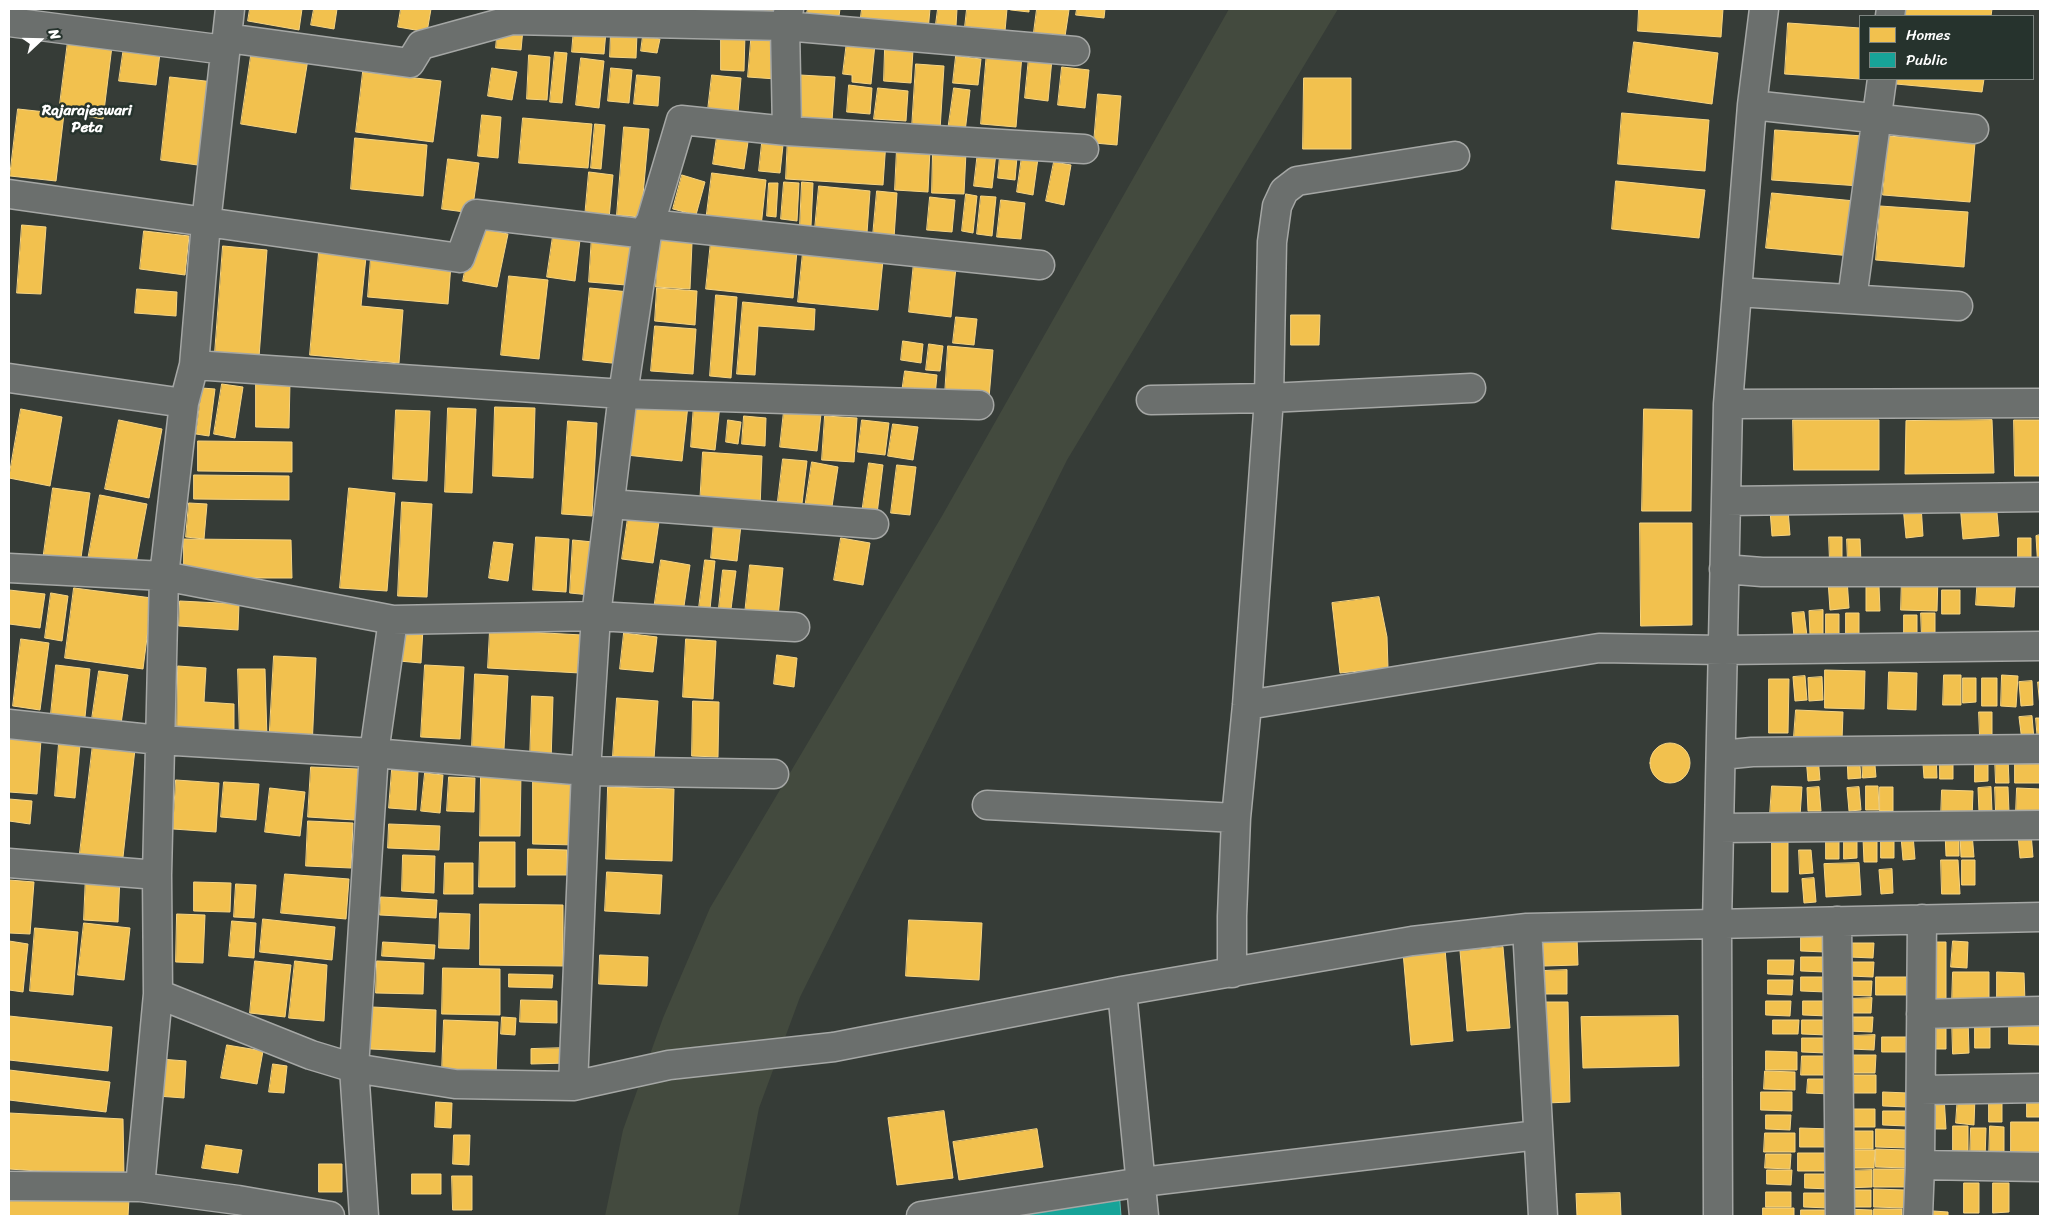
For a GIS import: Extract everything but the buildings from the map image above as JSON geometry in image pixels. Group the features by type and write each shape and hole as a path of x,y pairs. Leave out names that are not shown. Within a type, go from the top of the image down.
{"street":[{"path":"140,1187 158,994 156,875 164,576 184,403 194,365 206,223 230,9"},
{"path":"1718,1216 1717,924 1728,404 1752,105 1764,9"},
{"path":"787,18 787,131"},
{"path":"9,22 410,63 421,45 512,20 787,18 1075,51"},
{"path":"1852,299 1882,80"},
{"path":"1752,105 1974,129"},
{"path":"573,1086 586,770 596,616 623,394 648,229 680,120 787,131 1084,149"},
{"path":"1232,973 1236,818 1247,705 1269,398 1272,242 1277,206 1284,191 1297,181 1455,156"},
{"path":"9,194 460,258 476,214 1040,265"},
{"path":"1737,292 1958,306"},
{"path":"194,365 623,394 979,405"},
{"path":"9,378 184,403"},
{"path":"1151,400 1269,398 1471,388"},
{"path":"1728,404 2040,403"},
{"path":"1726,501 2040,497"},
{"path":"610,504 874,524"},
{"path":"9,568 164,576 393,620 596,616 795,628"},
{"path":"1724,569 1762,572 2040,572"},
{"path":"364,1216 354,1068 374,753 393,620"},
{"path":"1247,705 1599,648 1723,650 2040,646"},
{"path":"9,724 159,740 374,753 586,770 774,774"},
{"path":"1720,755 1752,752 2040,748"},
{"path":"987,805 1236,818"},
{"path":"1719,828 2040,825"},
{"path":"9,863 156,875"},
{"path":"158,994 312,1055 354,1068 456,1084 573,1086 669,1065 834,1047 1122,991 1412,941 1527,928 2040,917"},
{"path":"1918,1216 1922,919"},
{"path":"1837,921 1840,1216"},
{"path":"1527,928 1543,1216"},
{"path":"1122,991 1128,1068 1142,1182 1144,1216"},
{"path":"1921,1014 2040,1011"},
{"path":"1921,1090 2040,1088"},
{"path":"922,1216 1142,1182 1538,1135"},
{"path":"1920,1164 2040,1167"},
{"path":"9,1186 140,1187 238,1200 330,1216"}],"shaded area":[{"path":"1229,9 1338,9 1067,460 800,997 759,1108 738,1216 605,1216 623,1130 663,1018 710,908 942,516"}],"district":[{"name":"Rajarajeswari Peta","path":"87,120"}]}
